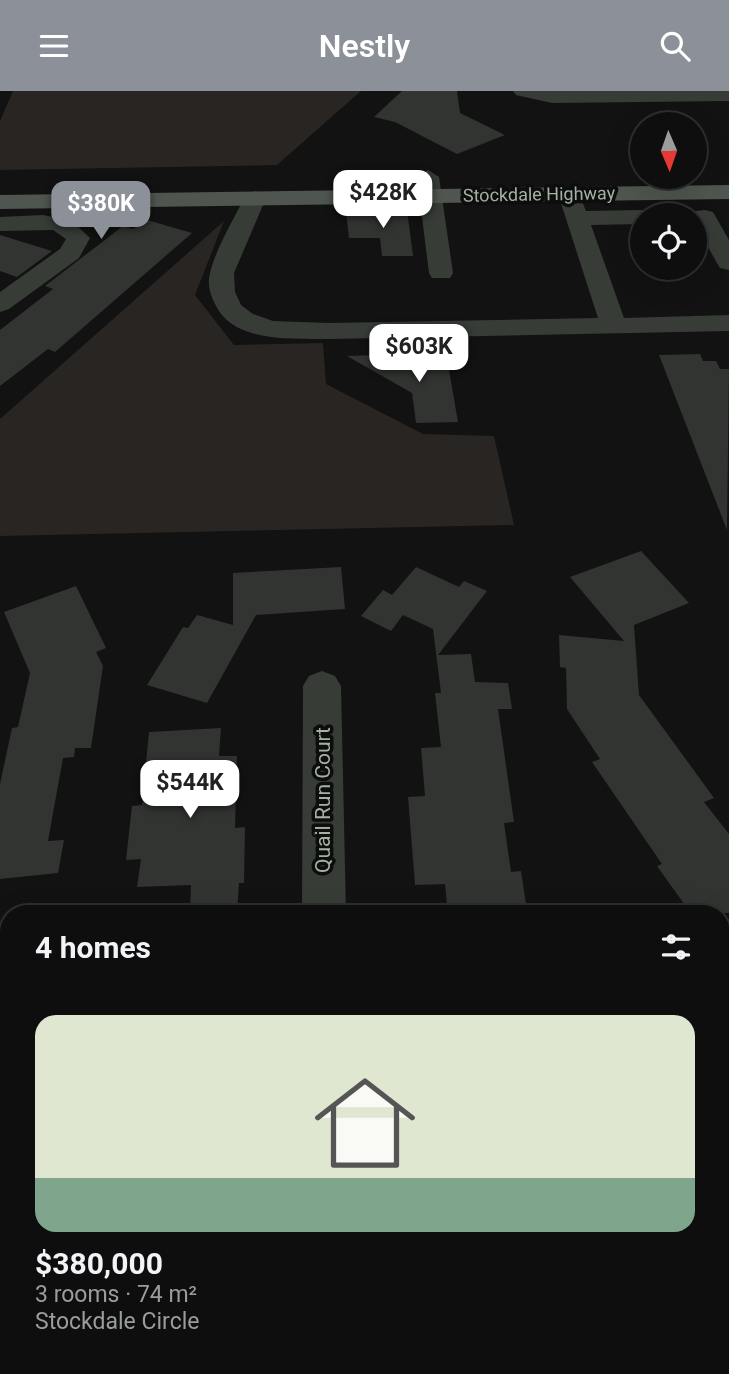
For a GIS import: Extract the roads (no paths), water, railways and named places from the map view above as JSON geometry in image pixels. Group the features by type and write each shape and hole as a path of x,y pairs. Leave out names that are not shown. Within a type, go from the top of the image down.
{"main road":[{"path":"707,173 729,172"},
{"name":"Stockdale Highway","path":"0,202 255,198 630,175"},
{"name":"Stockdale Highway","path":"139,200 170,192 200,189 213,180"},
{"name":"Stockdale Highway","path":"0,184 213,180 429,186 573,206 729,192"}],"street":[{"path":"523,91 552,97 729,95"},
{"path":"429,186 441,272"},
{"path":"255,198 222,273 222,292 230,309 244,320 270,329 329,331 729,323"},
{"path":"614,325 573,206 630,215"},
{"path":"707,220 729,263"},
{"path":"0,224 53,223 65,226 78,238 70,253 0,304"},
{"name":"Quail Run Court","path":"322,686 324,905"}]}
